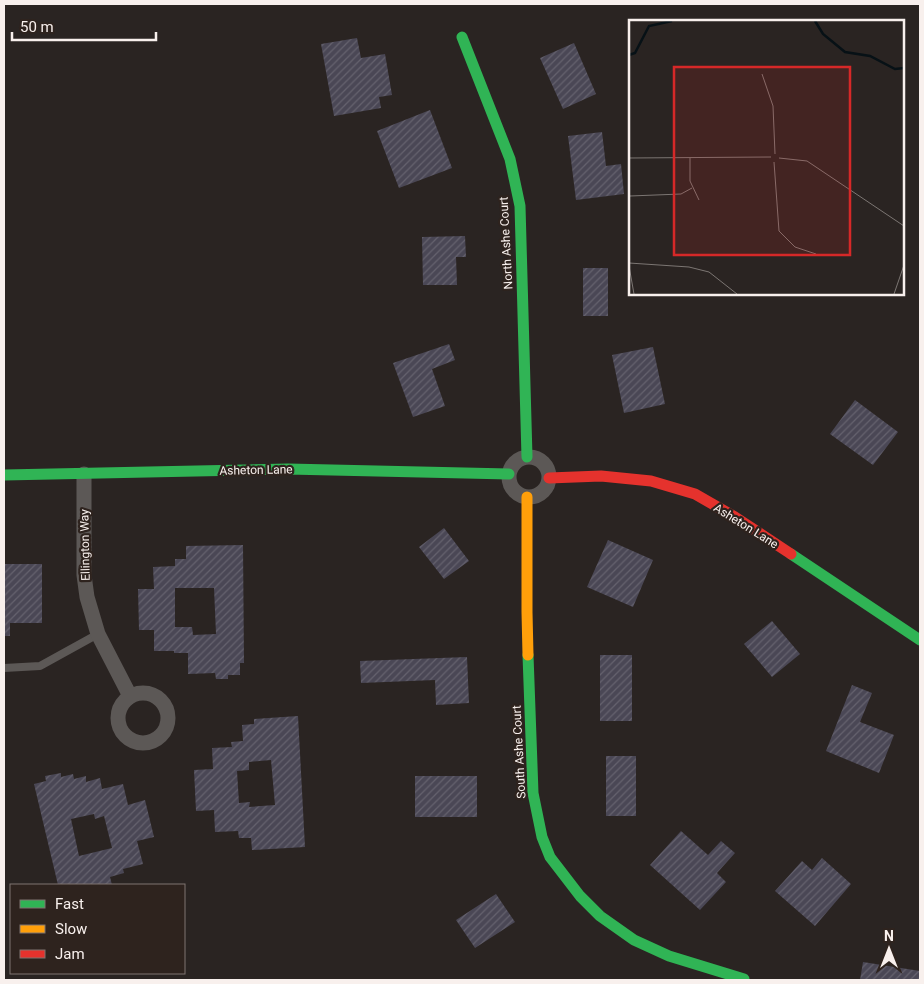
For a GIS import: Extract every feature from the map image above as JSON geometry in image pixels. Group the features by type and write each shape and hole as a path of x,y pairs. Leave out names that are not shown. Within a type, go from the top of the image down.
{"street":[{"name":"North Ashe Court","path":"462,37 510,159 520,206 528,457"},
{"path":"528,457 534,458 545,465 549,478 544,490 533,497 520,496 515,492 509,480 511,468 515,462 528,457"},
{"name":"Asheton Lane","path":"4,475 288,469 509,474"},
{"name":"Ellington Way","path":"84,474 84,575 87,597 98,634 130,696"},
{"name":"Asheton Lane","path":"549,478 601,476 651,481 695,494 735,517 920,640"},
{"name":"South Ashe Court","path":"527,497 527,612 533,793 542,837 550,856 580,896 600,916 634,940 668,956 744,979"}],"lane":[{"path":"4,668 40,666 98,634"}],"building":[{"path":"357,38 361,58 385,54 392,95 379,97 381,108 334,116 321,44"},
{"path":"574,43 596,94 563,109 540,58"},
{"path":"430,110 452,168 399,188 377,131"},
{"path":"602,132 606,166 621,164 624,194 576,200 568,136"},
{"path":"465,236 466,257 456,257 457,285 423,285 422,237"},
{"path":"583,268 608,268 608,316 583,316"},
{"path":"449,344 455,360 432,369 445,406 413,417 393,363"},
{"path":"653,347 665,404 624,413 612,355"},
{"path":"855,400 898,432 873,465 830,434"},
{"path":"444,528 469,561 444,579 419,547"},
{"path":"608,540 653,560 633,607 587,587"},
{"path":"243,545 244,663 240,663 240,675 228,675 228,679 216,679 215,673 188,674 188,653 154,651 154,630 139,630 138,589 154,589 153,567 175,566 175,559 186,559 186,546","holes":["175,588 214,588 216,634 193,635 192,627 175,627"]},
{"path":"4,564 42,564 42,623 10,623 10,636 4,636"},
{"path":"772,621 800,654 772,677 744,644"},
{"path":"600,655 632,655 632,721 600,721"},
{"path":"467,657 469,703 436,705 435,680 361,683 360,661"},
{"path":"852,685 872,693 860,722 894,735 879,773 826,751"},
{"path":"298,716 305,847 252,850 251,838 239,838 238,831 215,832 214,810 196,811 194,770 213,769 212,748 232,747 231,742 243,741 242,725 254,724 254,719","holes":["271,760 275,805 249,807 250,802 239,803 237,771 249,770 249,762"]},
{"path":"606,756 636,756 636,816 606,816"},
{"path":"61,773 61,777 73,774 74,779 86,776 86,782 100,778 102,789 123,784 128,805 145,800 154,837 137,841 143,864 123,869 124,873 110,877 112,884 58,884 34,784 46,781 45,776","holes":["94,814 95,819 104,816 112,848 79,856 71,819"]},
{"path":"415,776 477,776 477,817 415,817"},
{"path":"681,831 708,855 721,841 735,853 717,873 726,882 700,910 650,865"},
{"path":"822,858 851,884 815,926 775,891 802,861 812,870"},
{"path":"496,894 515,922 475,948 456,920"},
{"path":"863,962 920,971 920,980 860,980"}],"traffic: fast":[{"path":"462,37 510,159 520,206 527,457"},
{"path":"4,475 288,469 509,474"},
{"path":"791,554 920,640"},
{"path":"528,655 533,793 542,837 550,857 580,896 600,916 634,940 669,956 744,979"}],"traffic: slow":[{"path":"527,497 528,655"}],"traffic: jam":[{"path":"549,478 601,476 651,481 695,494 735,517 791,554"}]}
